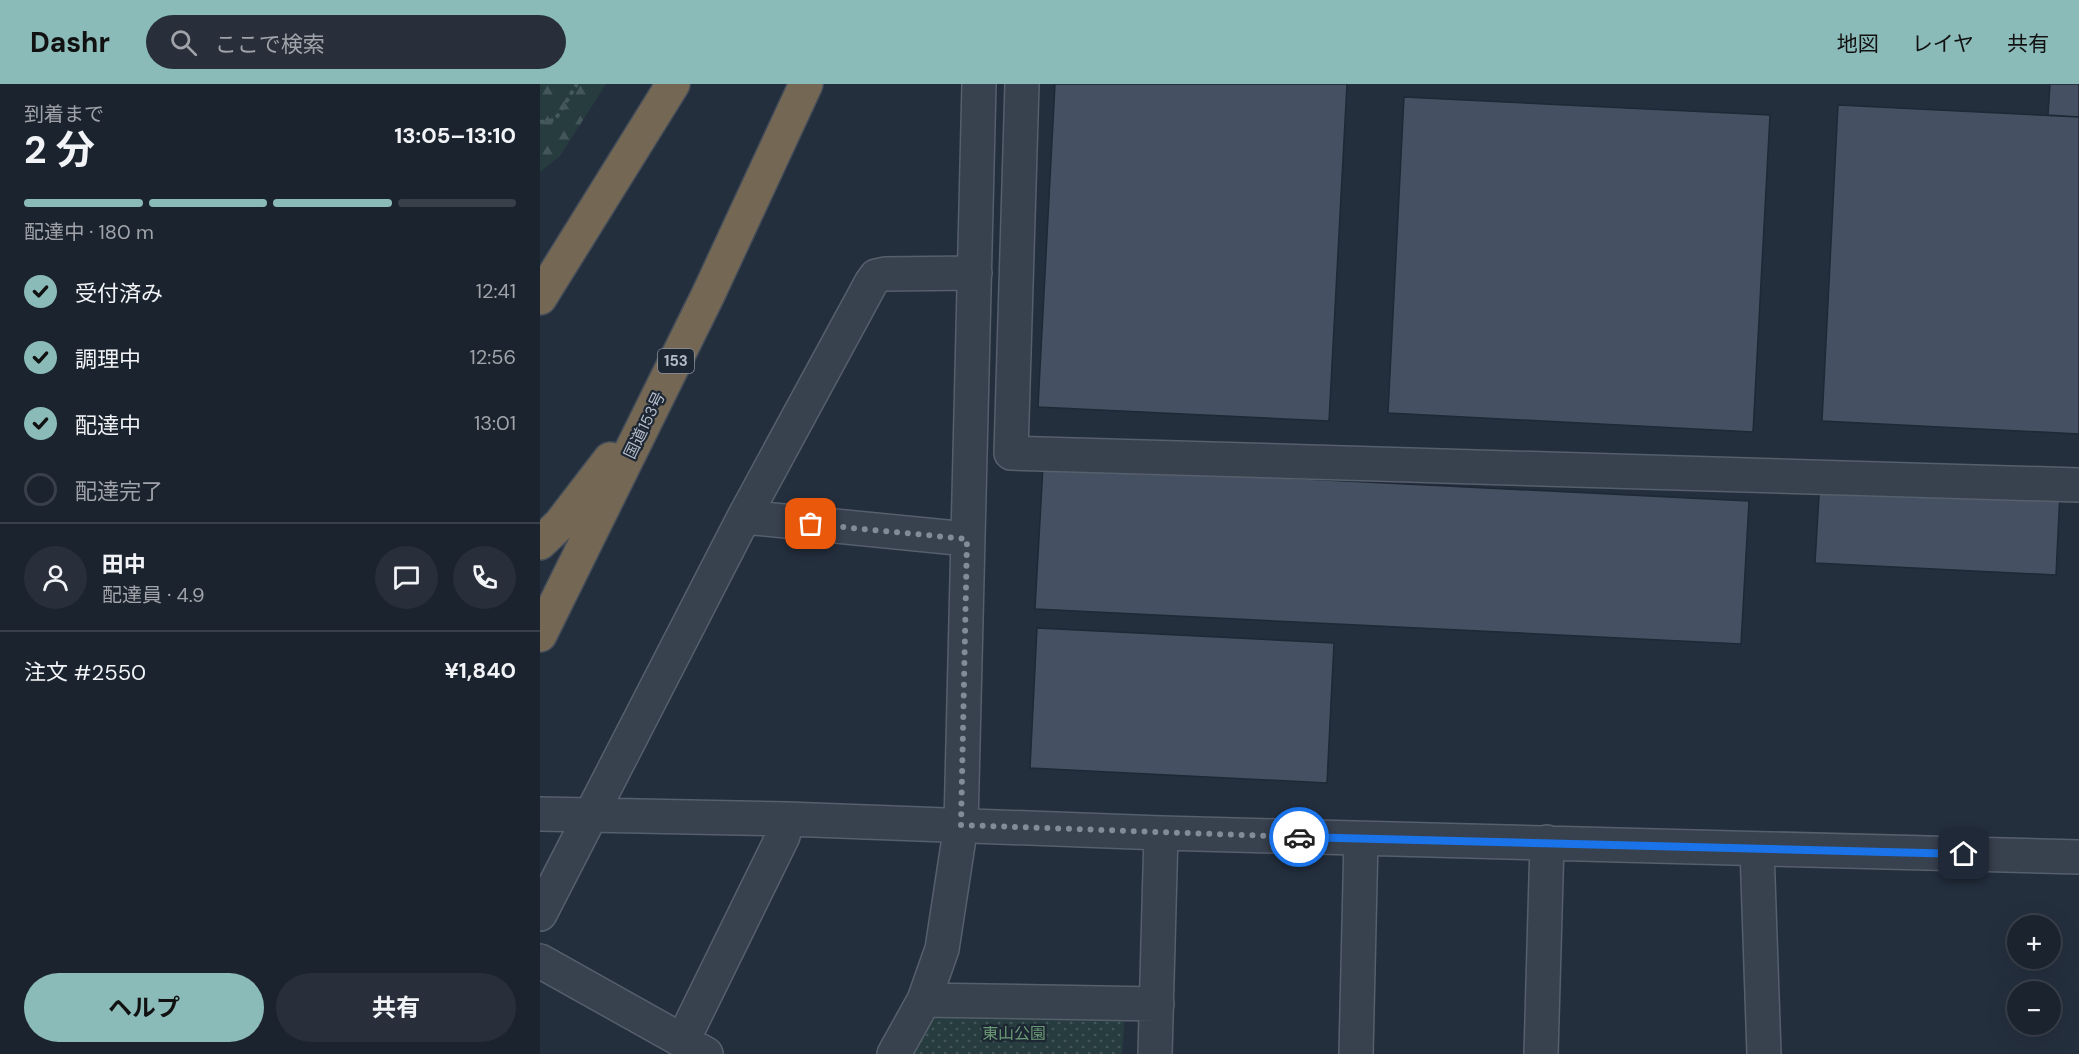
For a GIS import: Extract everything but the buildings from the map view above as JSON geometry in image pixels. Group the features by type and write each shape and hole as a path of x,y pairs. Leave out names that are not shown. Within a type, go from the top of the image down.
{"highway":[{"name":"国道153号","path":"540,635 708,295 806,84"},
{"path":"540,298 671,87"},
{"name":"153","path":"540,543 560,524 604,468 708,295"}],"street":[{"path":"894,1054 924,1000 942,949 961,825 979,84"},
{"path":"1022,84 1011,453 2079,484"},
{"path":"540,914 744,517 876,276 975,273"},
{"path":"744,517 967,539"},
{"path":"540,814 787,819 1361,839 2079,857"},
{"path":"540,961 694,1047 783,836 787,819"},
{"path":"1155,1054 1161,833"},
{"path":"1356,1054 1361,839"},
{"path":"1541,1054 1547,842"},
{"path":"1757,849 1764,1054"},
{"path":"924,1000 1157,1004"}],"path":[{"path":"540,123 555,120 577,84"}],"green space":[{"path":"540,84 606,84 560,156 540,172"},
{"name":"東山公園","path":"1125,1012 1122,1054 902,1054 928,1013"}],"way so far":[{"path":"811,524 967,539 961,825 1299,837"}],"route":[{"path":"1299,837 1964,854"}]}
